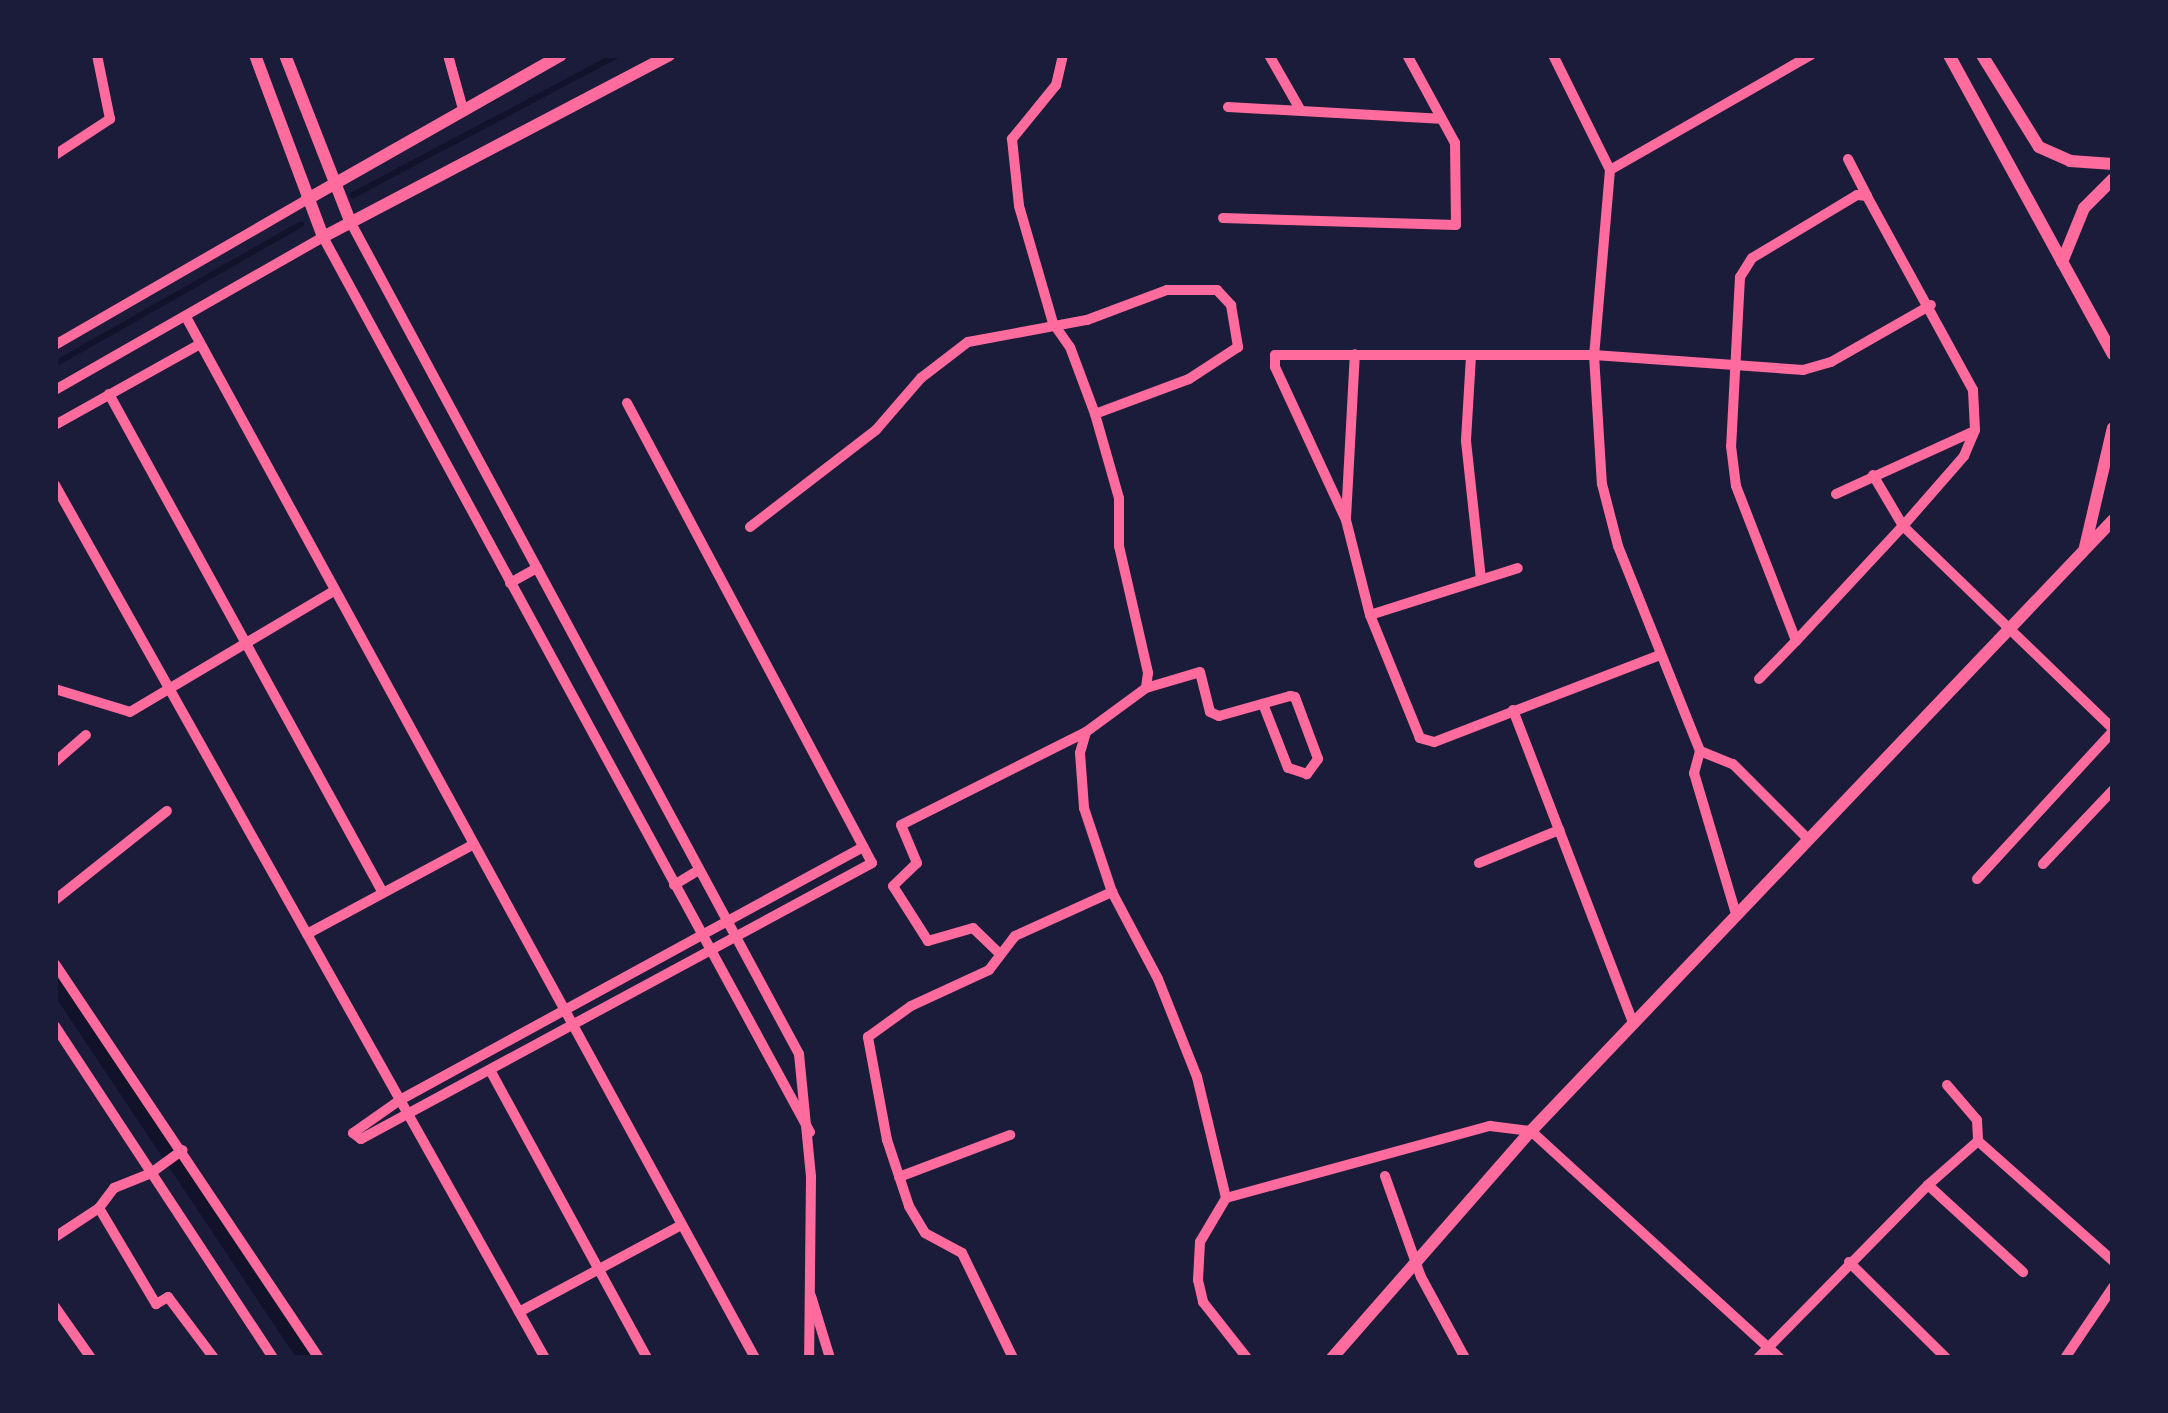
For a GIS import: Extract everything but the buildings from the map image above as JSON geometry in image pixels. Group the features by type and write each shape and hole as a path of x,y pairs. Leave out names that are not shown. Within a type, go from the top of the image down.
{"street":[{"path":"55,156 110,119 97,55"},
{"path":"255,55 323,237 810,1132"},
{"path":"285,55 332,186 350,222 799,1054 810,1132 808,1358"},
{"path":"448,55 463,109"},
{"path":"55,345 562,55"},
{"path":"55,390 350,222 669,55"},
{"path":"1063,55 1056,85 1012,139 1019,206 1053,322 1070,347 1095,414 1119,498 1119,546 1146,688"},
{"path":"1269,55 1301,111"},
{"path":"1223,218 1456,226 1455,143 1407,55"},
{"path":"1553,55 1610,170 1594,355 1602,484 1618,546 1700,751 1694,773 1736,914"},
{"path":"1610,170 1812,55"},
{"path":"1949,55 2113,354"},
{"path":"1982,55 2038,147 2070,160 2113,164"},
{"path":"1228,107 1440,119"},
{"path":"1759,678 1964,456 1975,430 1974,390 1848,159"},
{"path":"2062,262 2084,208 2113,179"},
{"path":"1796,641 1736,486 1736,366 1742,267 1857,195 1867,196"},
{"path":"750,527 876,430 921,378 968,342 992,342 1053,322 1086,320 1168,290 1217,290 1234,310 1238,347 1188,378 1095,414"},
{"path":"1660,655 1434,742 1420,738 1370,614 1346,520 1274,367 1278,352 1594,355 1736,366 1819,367 1930,305"},
{"path":"186,317 755,1358"},
{"path":"55,424 200,344"},
{"path":"1346,520 1355,354"},
{"path":"1471,356 1466,441 1480,579"},
{"path":"109,394 383,893"},
{"path":"628,403 864,847 872,864 360,1139 352,1134 400,1100 864,847"},
{"path":"2084,549 2113,428"},
{"path":"1836,494 1975,430"},
{"path":"1872,476 1903,526 2113,730 1977,879"},
{"path":"55,485 544,1358"},
{"path":"1332,1358 1531,1131 2113,520"},
{"path":"510,582 536,568"},
{"path":"1370,614 1518,568"},
{"path":"55,689 122,712 169,689 334,591"},
{"path":"1000,954 973,928 928,941 893,886 917,863 901,825 1086,732 1146,688 1200,672 1213,716 1264,704 1296,698 1318,759 1307,774 1288,768 1264,704"},
{"path":"1513,710 1633,1022"},
{"path":"1086,732 1080,753 1084,808 1112,892 1158,979 1197,1077 1226,1198 1200,1242 1198,1280 1204,1302 1246,1358"},
{"path":"55,762 86,735"},
{"path":"1700,751 1732,764 1806,838"},
{"path":"2043,864 2113,790"},
{"path":"55,900 167,811"},
{"path":"1480,863 1559,830"},
{"path":"307,934 472,845"},
{"path":"674,885 699,870"},
{"path":"1012,1358 962,1253 919,1227 899,1177 868,1037 911,1006 989,970 1016,936 1112,892"},
{"path":"55,964 319,1358"},
{"path":"55,1026 155,1171 272,1358"},
{"path":"490,1070 647,1358"},
{"path":"1947,1085 1977,1120 1978,1140 2113,1261"},
{"path":"1226,1198 1490,1126 1531,1131 1780,1358"},
{"path":"899,1177 1010,1136"},
{"path":"1758,1358 1849,1262 1978,1140"},
{"path":"55,1237 99,1208 114,1188 155,1171 180,1152"},
{"path":"1385,1176 1414,1262 1466,1358"},
{"path":"1928,1184 2023,1272"},
{"path":"99,1208 156,1304 168,1297 214,1358"},
{"path":"519,1312 681,1225"},
{"path":"1849,1262 1946,1358"},
{"path":"808,1286 830,1358"},
{"path":"2066,1358 2113,1287"},
{"path":"55,1307 90,1358"}],"waterway":[{"path":"353,195 617,55"},
{"path":"55,364 301,224"},
{"path":"55,978 308,1358"}]}
